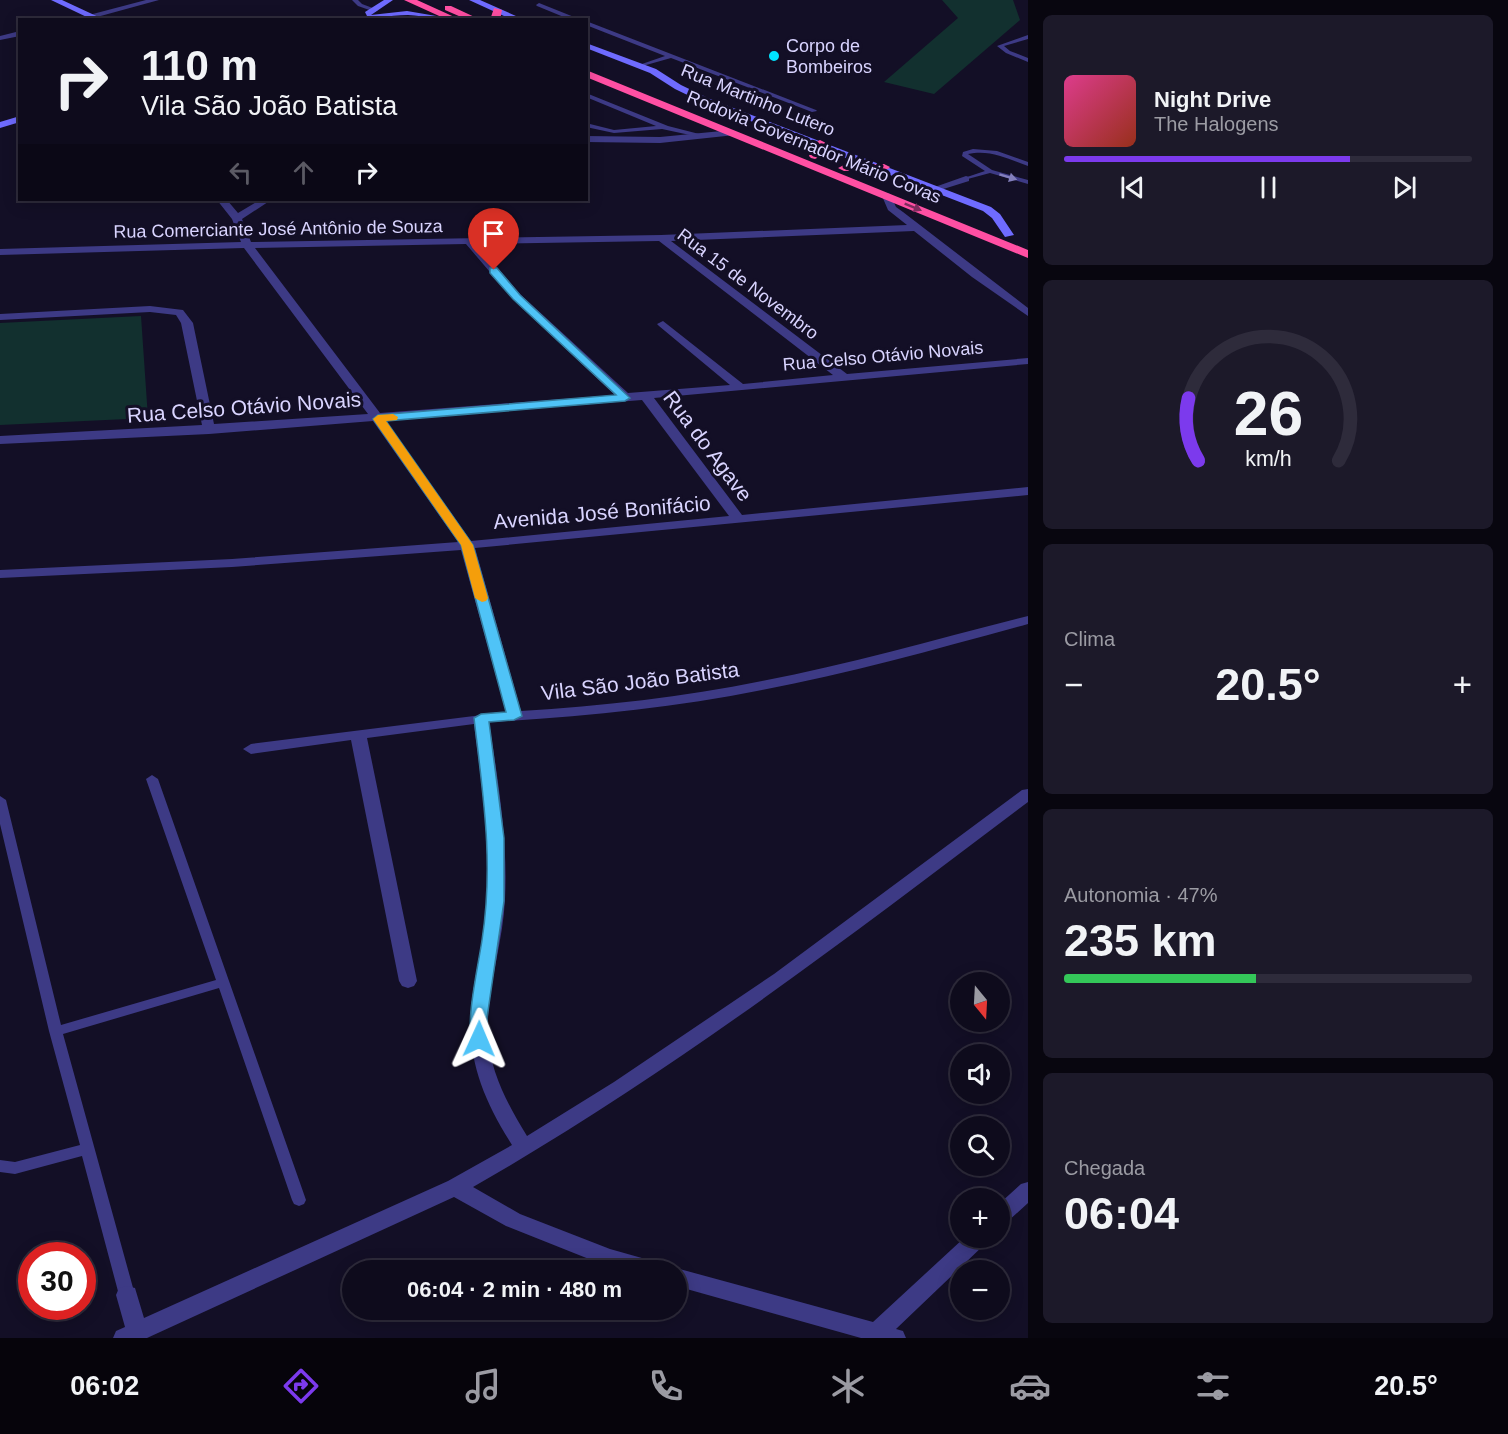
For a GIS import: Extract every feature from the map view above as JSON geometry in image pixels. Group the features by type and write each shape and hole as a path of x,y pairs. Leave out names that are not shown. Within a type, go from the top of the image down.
{"highway":[{"path":"409,0 451,18"},
{"path":"429,0 472,18"},
{"name":"Rodovia Governador Mário Covas","path":"588,65 1028,242"},
{"name":"Rodovia Governador Mário Covas","path":"588,74 1028,254"},
{"path":"815,156 820,143"},
{"path":"844,168 884,167"}],"street":[{"path":"55,0 97,18"},
{"path":"81,18 154,0"},
{"path":"360,18 389,0"},
{"path":"473,0 496,15 511,18"},
{"path":"366,18 407,13 442,18"},
{"path":"0,38 18,34"},
{"name":"Rua Martinho Lutero","path":"588,46 641,66 699,97 884,167 987,209 996,216 1009,234"},
{"path":"0,125 18,120"},
{"path":"588,139 660,140 732,133"},
{"path":"937,188 966,178"},
{"path":"887,196 892,208 916,228 1028,313"},
{"path":"223,201 237,218 247,245 378,419 467,545 514,716"},
{"path":"237,218 264,201"},
{"name":"Rua Comerciante José Antônio de Souza","path":"0,252 661,238 916,228"},
{"name":"Rua 15 de Novembro","path":"661,238 844,378"},
{"path":"470,243 517,297 625,398"},
{"path":"0,317 150,309 178,312 184,316 187,323 209,430"},
{"path":"663,324 741,388"},
{"name":"Rua Celso Otávio Novais","path":"0,440 378,419 1028,361"},
{"name":"Rua do Agave","path":"646,396 739,520"},
{"name":"Avenida José Bonifácio","path":"0,574 232,563 467,545 1028,491"},
{"name":"Vila São João Batista","path":"251,749 481,718 595,711 761,686 886,658 1028,620"},
{"path":"481,718 496,838 496,901 479,1018 479,1039 498,1107 524,1148"},
{"path":"358,735 408,981"},
{"path":"126,1295 130,1335 455,1186 524,1148 621,1088 780,980 1028,794"},
{"path":"455,1186 513,1220 618,1260"},
{"path":"1010,1207 1028,1190"},
{"path":"687,1280 886,1335 969,1248"}],"lane":[{"path":"355,0 360,5 375,10"},
{"path":"539,5 572,18"},
{"path":"588,24 814,111"},
{"path":"1028,37 1000,46 1028,60"},
{"path":"641,66 670,56"},
{"path":"588,96 662,127 704,136"},
{"path":"588,126 601,132 614,133 662,127"},
{"path":"1026,161 987,151 965,153 968,159 990,171 1028,182"},
{"path":"966,178 990,171"},
{"path":"152,779 299,1200"},
{"path":"0,800 56,1031 126,1295"},
{"path":"56,1031 223,982"},
{"path":"0,1166 15,1168 87,1149"}],"green space":[{"path":"942,0 1013,0 1020,20 934,94 884,82 958,18"},
{"path":"141,316 148,418 0,425 0,323"}],"slow traffic":[{"path":"393,417 378,419 467,545 482,598"}],"place":[{"name":"Corpo de Bombeiros","path":"774,56"}],"route":[{"path":"479,1039 479,1018 496,901 496,838 481,718 514,716 467,545 378,419 625,398 517,297 494,270"}]}
